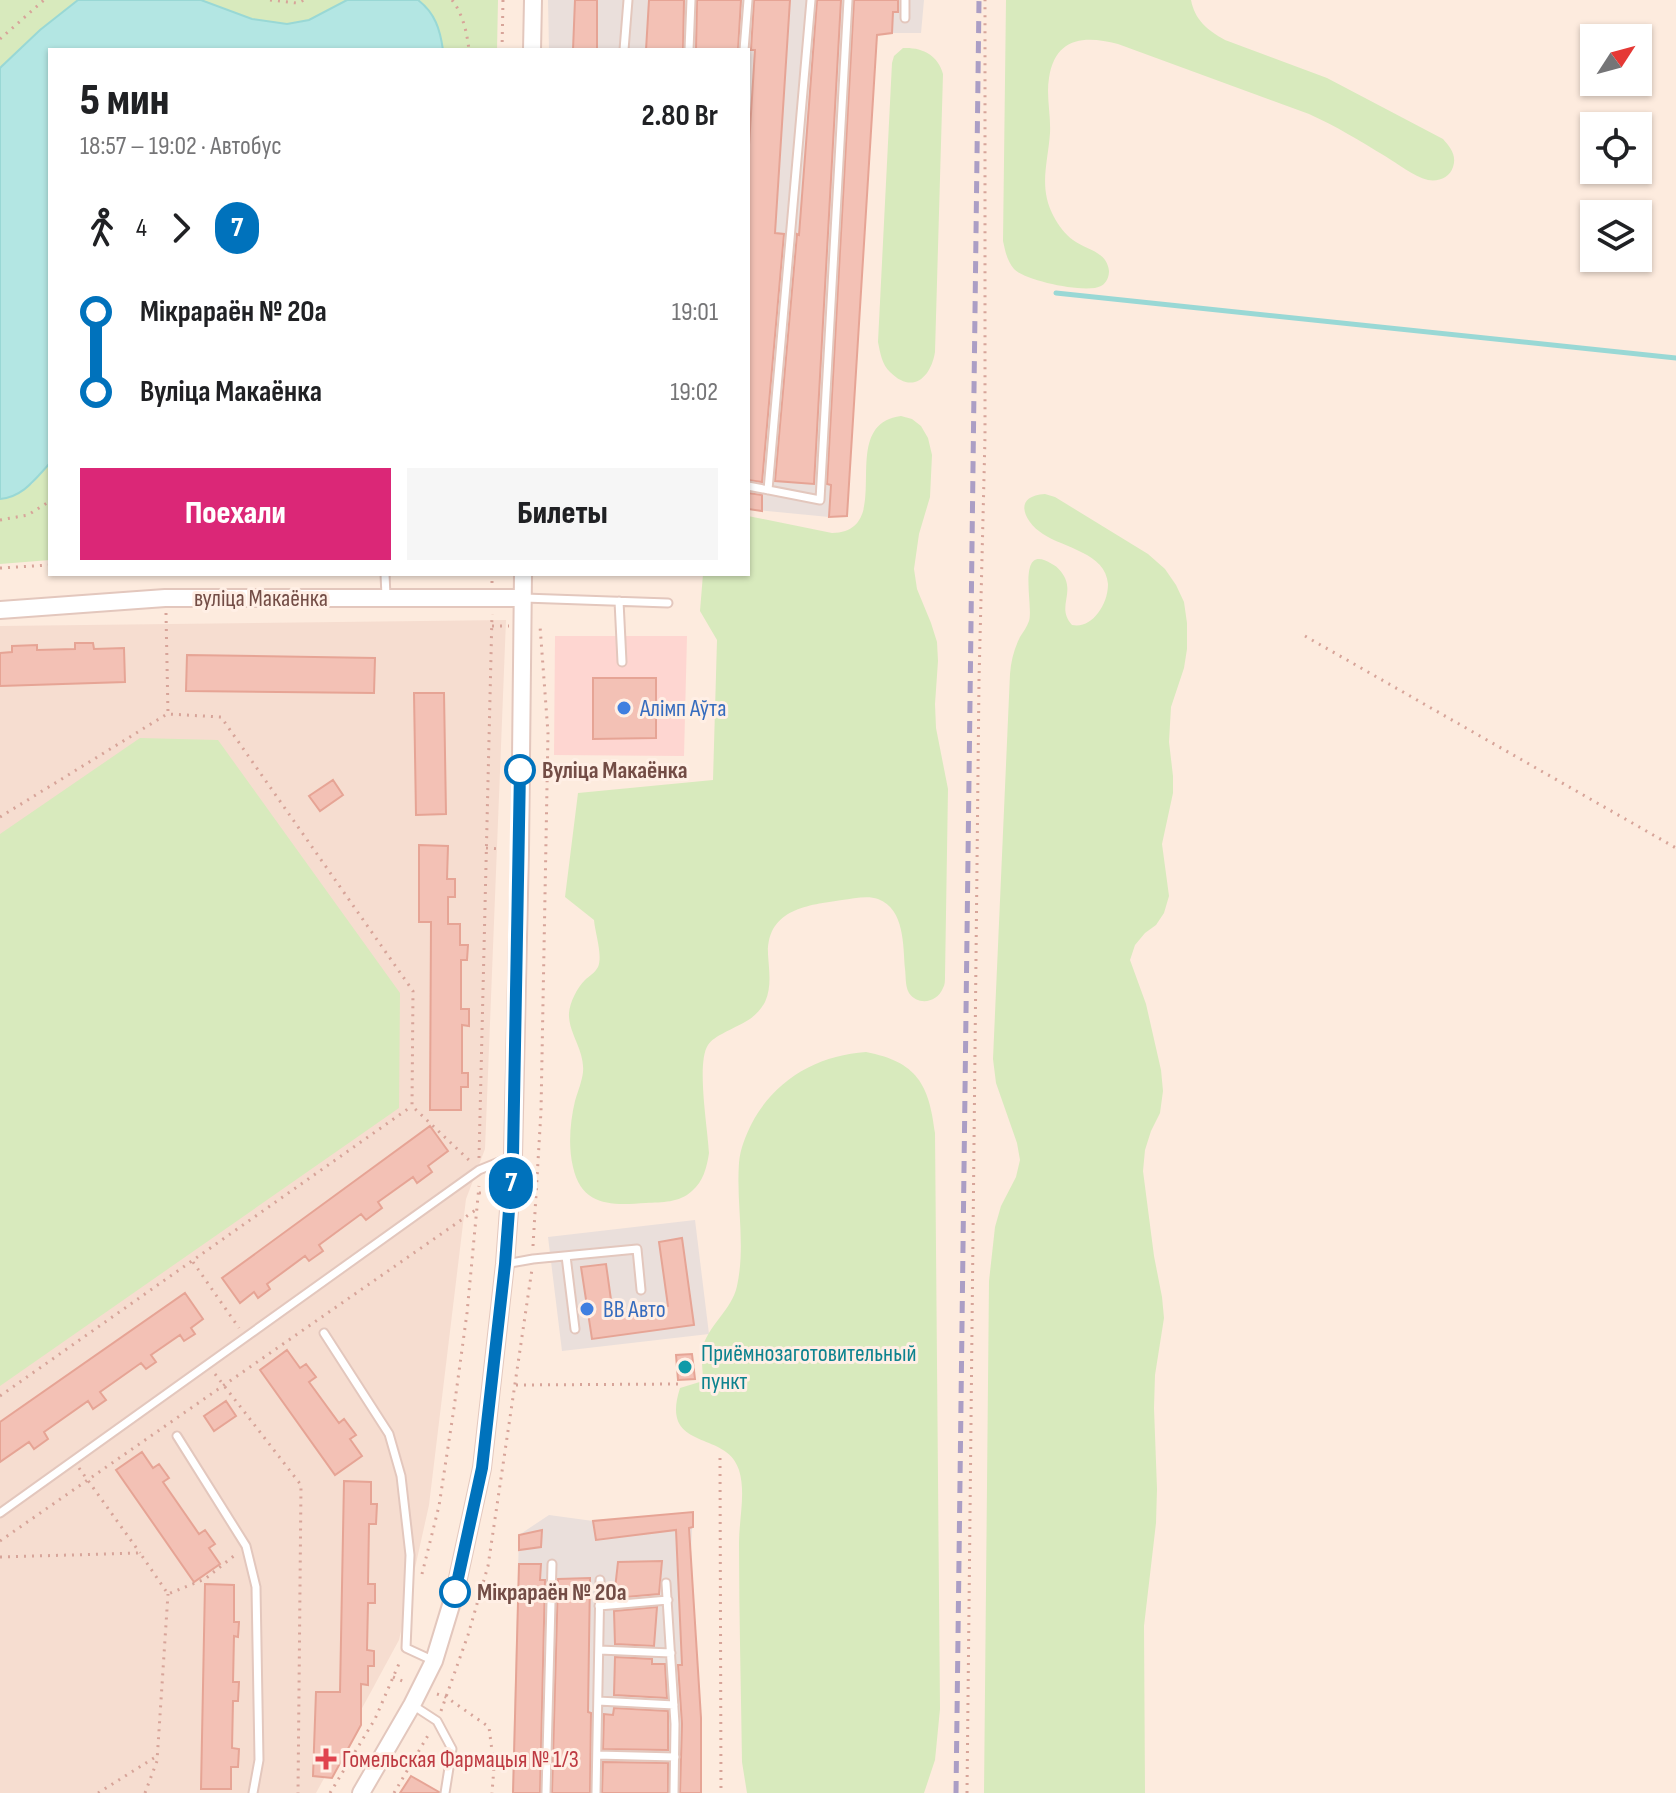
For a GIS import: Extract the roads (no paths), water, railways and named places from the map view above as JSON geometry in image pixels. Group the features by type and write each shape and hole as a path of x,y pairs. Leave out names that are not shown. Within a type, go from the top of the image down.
{"street":[{"path":"532,48 533,0"},
{"path":"361,1793 434,1661 455,1592 482,1468 505,1264 513,1156 523,576"},
{"name":"вуліца Макаёнка","path":"0,610 165,598 522,598"}],"lane":[{"path":"624,48 628,0"},
{"path":"689,48 691,0"},
{"path":"744,48 748,0"},
{"path":"768,490 811,0"},
{"path":"750,486 820,500 848,0"},
{"path":"905,0 905,18"},
{"path":"385,576 386,598"},
{"path":"522,598 668,603"},
{"path":"619,601 622,662"},
{"path":"0,1513 479,1170 513,1156"},
{"path":"505,1264 637,1249 641,1290"},
{"path":"566,1256 575,1329"},
{"path":"324,1333 389,1434 401,1476 410,1555 406,1648 434,1661"},
{"path":"177,1436 246,1546 256,1587 259,1760 253,1793"},
{"path":"546,1793 552,1564"},
{"path":"596,1793 600,1580"},
{"path":"666,1583 674,1705 674,1793"},
{"path":"599,1606 668,1600"},
{"path":"599,1650 671,1653"},
{"path":"598,1701 674,1705"},
{"path":"412,1705 437,1721 452,1749 445,1793"},
{"path":"597,1755 675,1757"}],"water":[{"path":"78,0 201,0 252,19 287,24 309,20 347,0 418,0 436,22 443,48 48,48 48,465 22,491 0,499 0,68"}],"waterway":[{"path":"1056,293 1676,358"}],"railway":[{"path":"956,1793 979,0"}],"place":[{"name":"Алімп Аўта","path":"624,708"},
{"name":"Вуліца Макаёнка","path":"520,770"},
{"name":"ВВ Авто","path":"587,1309"},
{"name":"Приёмнозаготовительный пункт","path":"685,1367"},
{"name":"Мікрараён № 20а","path":"455,1592"},
{"name":"Гомельская Фармацыя № 1/3","path":"326,1759"}]}
